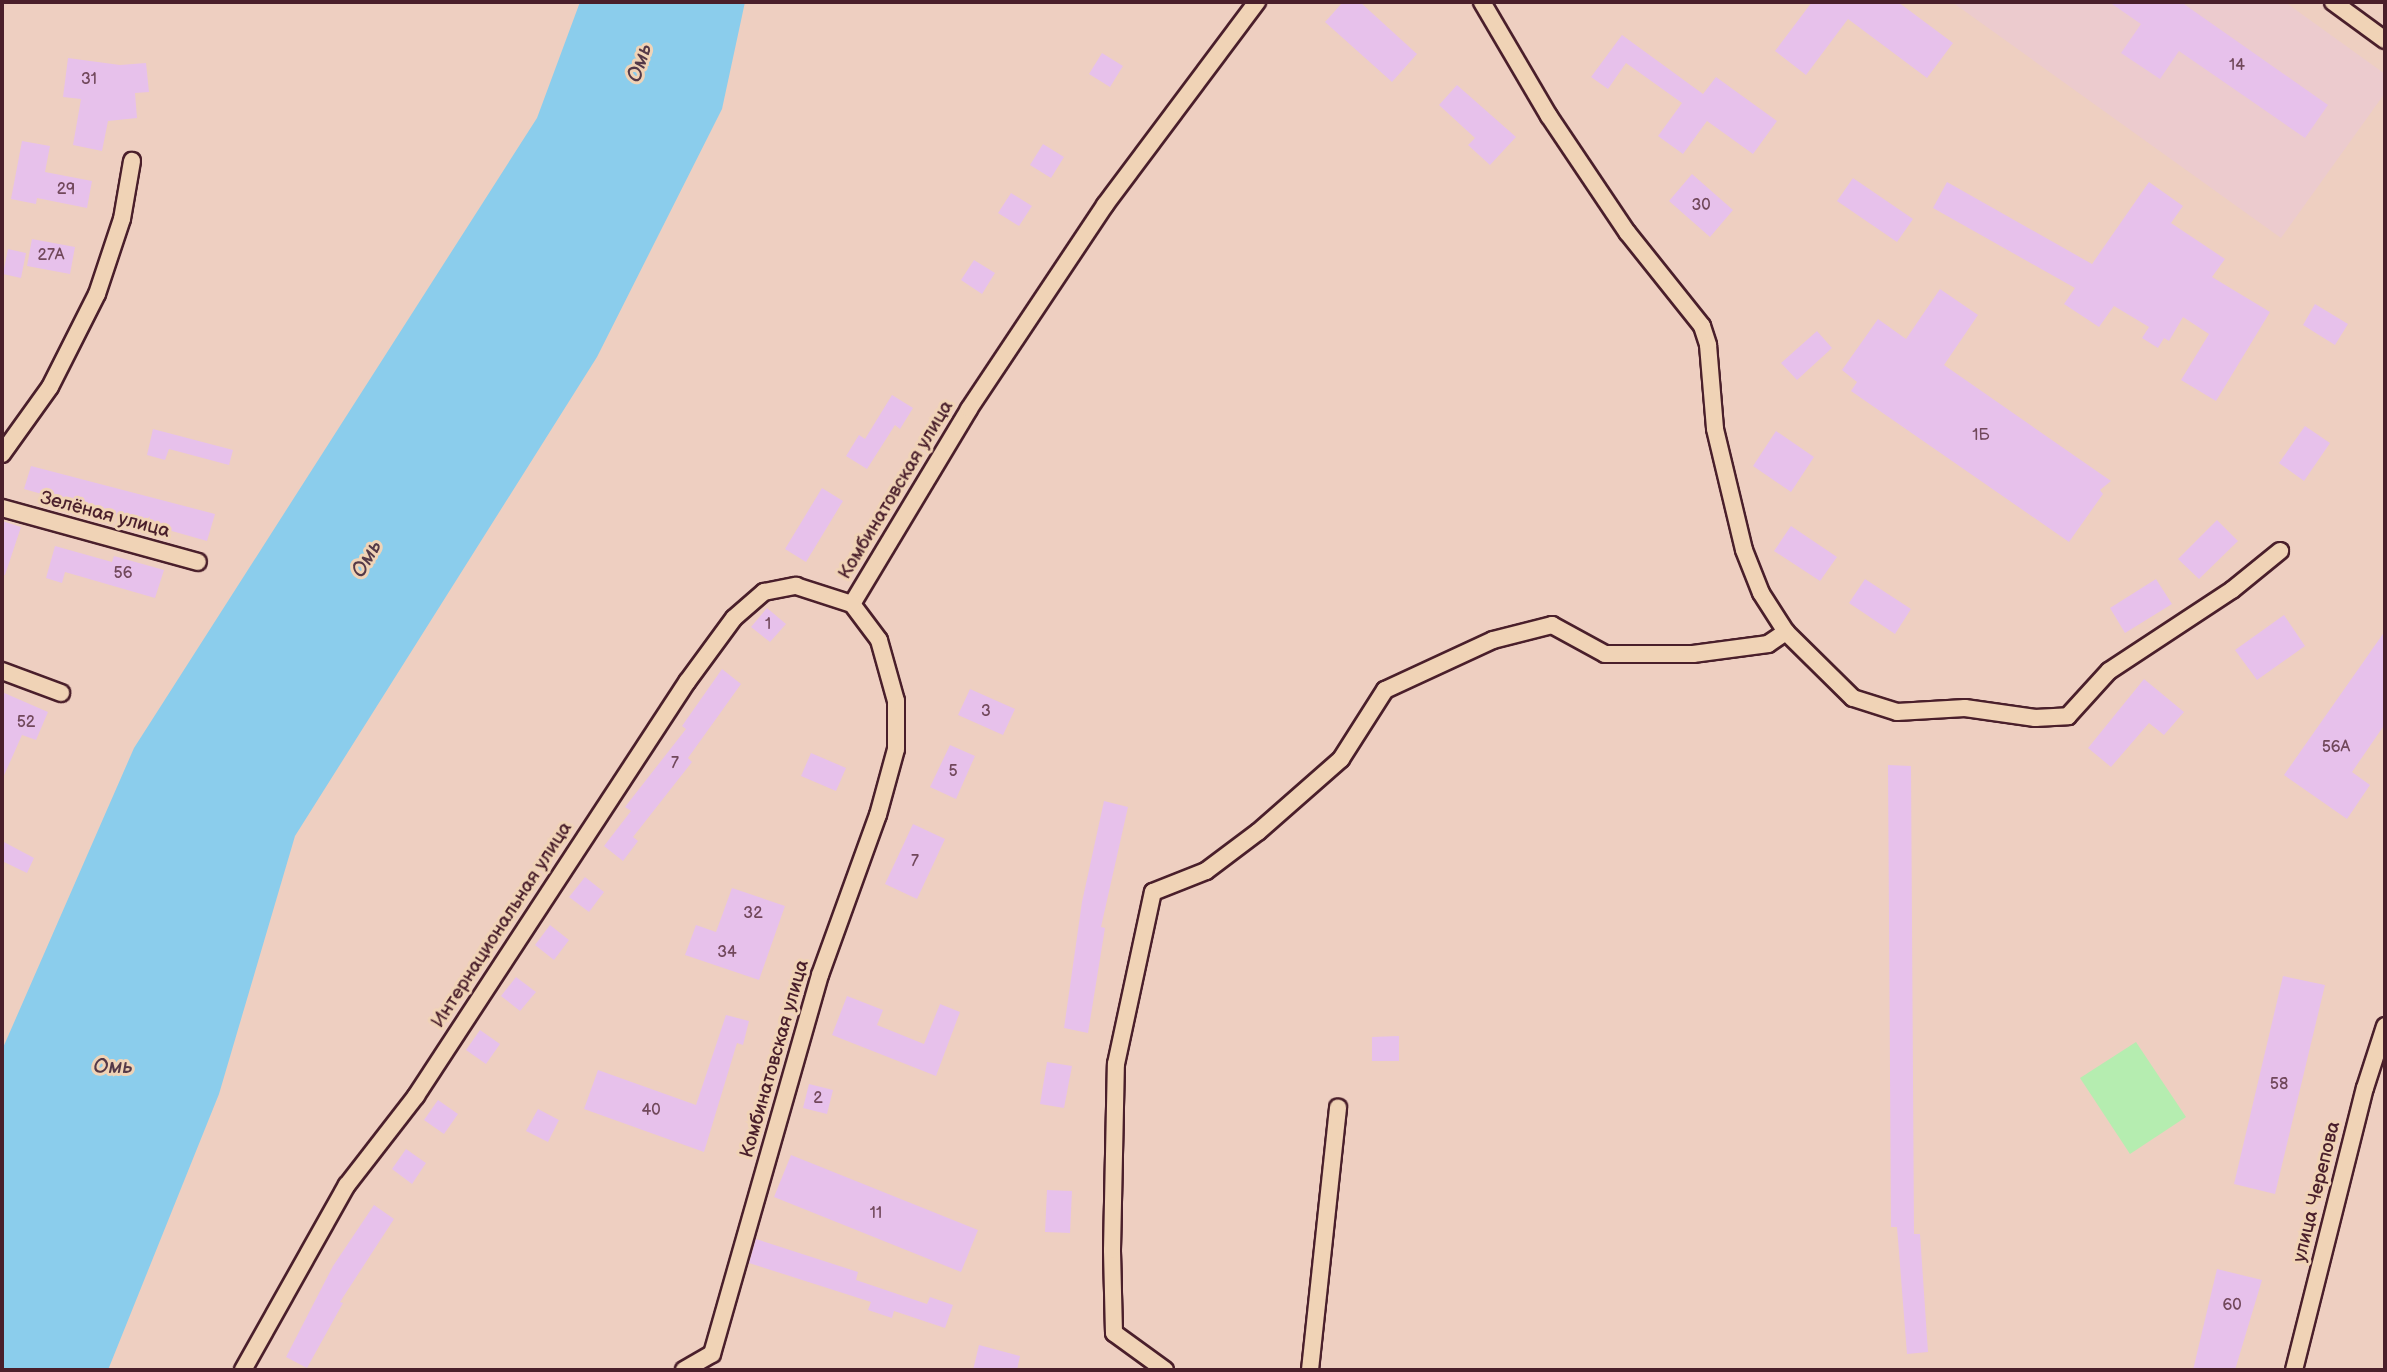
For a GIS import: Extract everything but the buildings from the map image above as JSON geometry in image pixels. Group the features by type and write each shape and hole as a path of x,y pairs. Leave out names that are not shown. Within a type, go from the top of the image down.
{"street":[{"name":"Комбинатовская улица","path":"684,1370 712,1353 820,975 878,815 896,748 896,701 879,640 852,604 969,409 1105,205 1257,2"},
{"path":"1482,2 1549,116 1627,232 1702,326 1708,345 1715,429 1744,550 1761,593 1786,632 1853,698 1882,711 1965,708 2054,720 2081,706 2109,671 2232,590 2280,551"},
{"path":"2336,3 2385,40"},
{"path":"2,454 50,387 97,294 122,219 132,161"},
{"name":"Зелёная улица","path":"2,508 198,562"},
{"name":"Интернациональная улица","path":"243,1370 347,1185 416,1096 680,693 734,618 764,592 796,586 852,604"},
{"path":"1166,1370 1114,1333 1112,1250 1116,1064 1153,892 1206,871 1258,832 1341,759 1385,690 1493,640 1552,625 1605,654 1693,654 1768,643 1786,632"},
{"path":"2,671 61,693"},
{"name":"улица Черепова","path":"2294,1370 2365,1088 2385,1026"},
{"path":"1310,1370 1338,1107"}],"shaded area":[{"path":"1952,2 2285,2 2385,74 2385,93 2281,238"}],"green space":[{"path":"2136,1042 2186,1117 2130,1154 2080,1078"}],"water":[{"name":"Омь","path":"580,2 745,2 722,109 597,357 295,836 219,1094 108,1370 2,1370 2,1050 134,748 537,118"}]}
